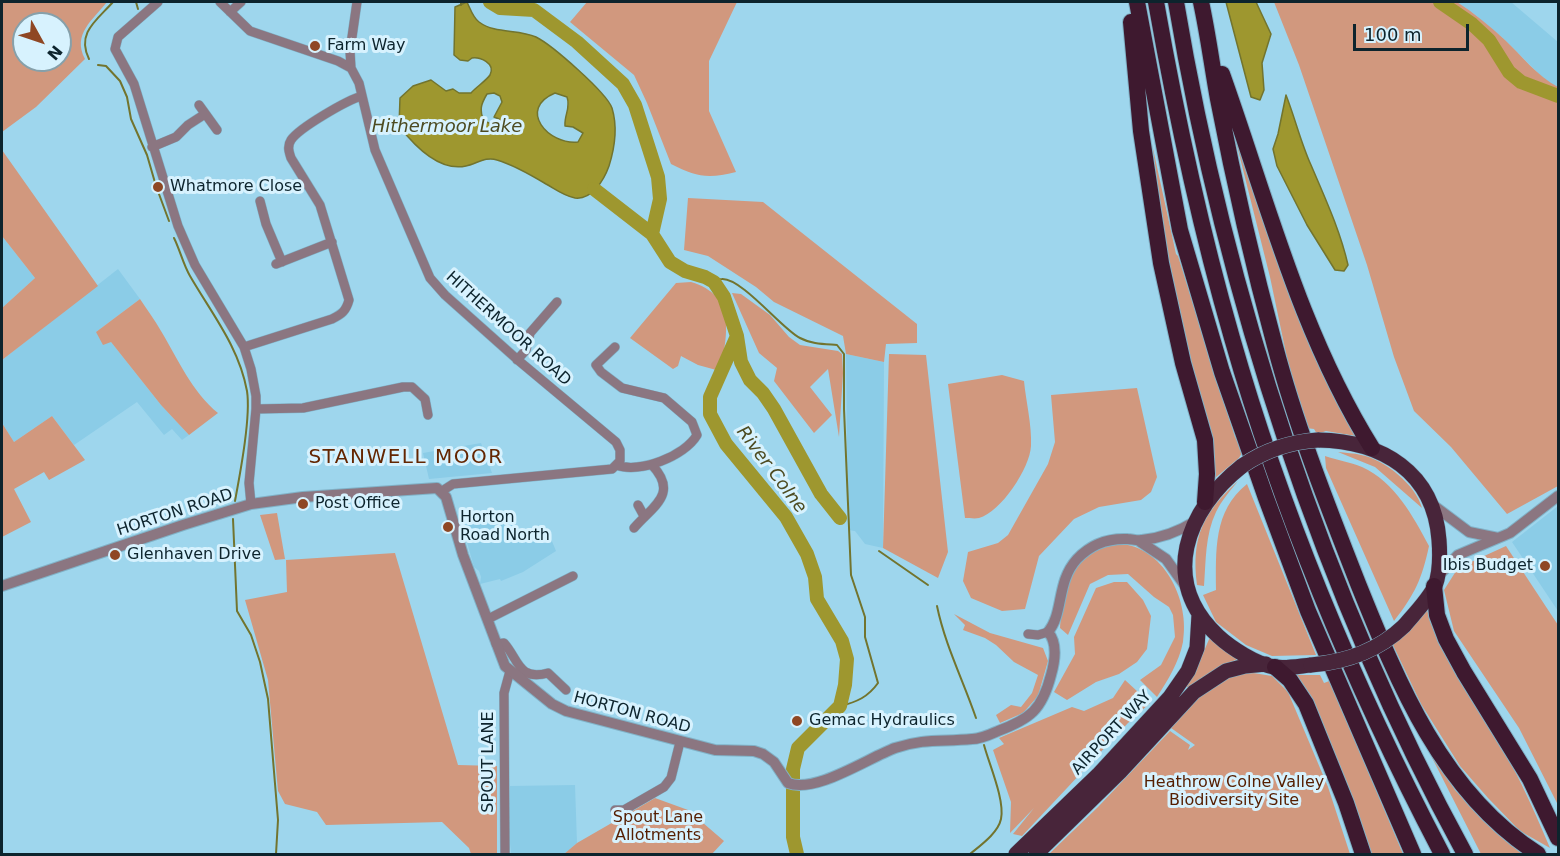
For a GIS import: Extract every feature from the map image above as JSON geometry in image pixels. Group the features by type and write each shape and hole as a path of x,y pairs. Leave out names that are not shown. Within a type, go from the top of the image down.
{"highway":[{"path":"1129,2 1141,131 1161,263 1183,363 1205,440 1207,474 1205,502"},
{"path":"1137,2 1180,230 1221,372 1308,611 1413,855"},
{"path":"1156,2 1202,225 1232,339 1279,483 1340,639 1410,793 1442,855"},
{"path":"1176,2 1187,65 1223,226 1255,342 1285,438 1330,560 1376,673 1465,855"},
{"path":"1201,2 1231,165 1278,357 1318,480 1377,630 1406,696 1443,759 1487,814 1515,839 1538,855"},
{"path":"1208,36 1304,311 1328,366 1372,448"},
{"path":"1363,855 1350,813 1306,704 1298,690 1270,665 1230,647 1199,615 1188,589 1185,567 1194,522 1205,502 1227,478 1263,453 1286,445 1318,440 1372,448 1407,470 1433,505 1439,527 1440,550 1436,581 1437,615 1446,639 1530,778 1556,832"},
{"name":"AIRPORT WAY","path":"1036,855 1113,780 1194,692 1226,671 1245,666 1311,665 1343,660 1364,652 1381,644 1404,626 1436,581"},
{"name":"AIRPORT WAY","path":"1016,855 1098,775 1170,697 1188,671 1197,648 1199,615"}],"street":[{"path":"158,2 118,37 115,49 134,84 177,222 195,265 244,347 251,369 256,396 249,483 251,504"},
{"path":"220,2 250,31 351,68 350,51 357,2"},
{"path":"230,12 241,2"},
{"path":"338,62 350,51"},
{"name":"HITHERMOOR ROAD","path":"351,68 359,83 375,150 427,273 445,296 517,360 616,442 620,450 620,461 617,465"},
{"path":"244,347 332,319 342,315 347,309 349,300 320,206 288,150 290,140 299,132 350,100 362,96"},
{"path":"199,105 217,130"},
{"path":"153,147 176,137 188,125 205,114"},
{"path":"260,201 266,211 279,263 332,242"},
{"path":"517,360 526,350 530,333 557,302"},
{"path":"442,491 453,484 612,469 617,465 627,468 652,465 688,445 697,435 692,422 664,398 622,388 601,372 597,365 615,347"},
{"path":"256,409 303,408 412,387 425,399 428,415"},
{"path":"634,528 657,505 663,492 663,480 652,465"},
{"name":"HORTON ROAD","path":"2,586 251,504 303,497 432,487 442,491 446,497 463,555 501,659 510,671 552,704 566,711 680,742 726,752 763,754 774,762 788,783 806,784 819,782 910,743 938,739 976,739 1027,718 1043,699 1052,671 1054,641 1048,632"},
{"path":"1436,581 1445,567 1458,555 1510,533 1558,496"},
{"path":"638,505 644,516"},
{"path":"1433,505 1469,532 1499,538"},
{"path":"1139,541 1173,533 1194,522"},
{"path":"1028,634 1038,635 1048,632 1055,621 1063,582 1076,560 1084,552 1103,542 1128,539 1139,541 1166,559 1188,589"},
{"path":"488,619 571,581"},
{"path":"496,644 504,643 516,663 527,674 537,676 548,674 566,690"},
{"name":"SPOUT LANE","path":"505,855 504,693 510,671"},
{"path":"615,810 624,810 664,787 671,778 680,742"}],"shaded area":[{"path":"1457,2 1511,2 1558,42 1558,87 1546,81 1503,38"},
{"path":"2,236 35,278 2,308"},
{"path":"118,269 140,299 96,332 111,342 161,405 189,435 182,440 172,429 164,435 137,402 74,445 52,416 14,442 2,423 2,360"},
{"path":"846,354 884,362 883,548 865,544 855,531 848,530"},
{"path":"481,443 492,473 429,479 423,453"},
{"path":"1558,506 1558,611 1512,542"},
{"path":"496,515 500,522 515,518 515,534 549,534 556,551 523,572 501,581 500,579 480,584 481,577 479,571 474,567 462,525"},
{"path":"575,785 577,843 564,854 511,854 510,786"}],"green space":[{"path":"2,2 107,2 86,28 81,42 85,59 72,72 72,12 12,12 12,72 72,72 36,107 2,132"},
{"path":"587,2 737,2 709,61 709,111 736,172 718,176 702,176 671,164 634,75 570,22"},
{"path":"1274,2 1457,2 1505,40 1536,72 1558,87 1558,486 1507,514 1451,447 1414,411 1394,357 1367,265 1299,65"},
{"path":"1232,126 1305,332 1334,397 1356,436 1326,431 1317,434 1314,429 1306,428"},
{"path":"1152,144 1176,254 1235,437 1243,451 1239,458 1215,478 1171,277"},
{"path":"2,150 98,286 2,360 2,308 35,278 2,236"},
{"path":"688,198 763,202 917,324 917,343 886,344 884,362 846,354 843,336 774,302 756,287 708,256 684,250"},
{"path":"691,282 716,296 722,306 726,330 720,371 698,365 681,356 678,366 673,369 630,338 676,283"},
{"path":"732,293 741,294 770,315 789,337 800,345 838,351 842,354 839,437 828,369 810,387 832,415 814,433 774,381 777,368 759,353"},
{"path":"140,299 193,385 218,413 189,435 161,405 111,342 103,345 96,332"},
{"path":"889,354 926,355 948,552 938,578 883,548"},
{"path":"1002,375 1024,381 1031,430 1029,455 1020,477 996,507 979,518 965,518 948,384"},
{"path":"1137,388 1157,477 1151,492 1141,500 1099,507 1074,519 1039,556 1025,609 1002,611 971,598 963,581 968,552 998,543 1008,535 1048,464 1055,442 1051,395"},
{"path":"52,416 85,460 49,480 44,472 14,489 31,522 2,537 2,423 14,442"},
{"path":"1338,452 1370,457 1389,467 1406,482 1419,499 1422,508 1375,467"},
{"path":"1325,456 1362,467 1384,481 1402,501 1429,546 1417,586 1394,621 1326,468"},
{"path":"1238,481 1212,521 1204,586 1197,585 1196,553 1202,527 1216,504"},
{"path":"1247,484 1316,655 1272,656 1246,645 1216,622 1203,595 1216,590 1217,546 1222,519 1228,506"},
{"path":"277,513 285,559 275,560 260,515"},
{"path":"1123,544 1138,548 1152,556 1163,567 1172,580 1183,611 1183,642 1179,657 1157,697 1140,680 1161,665 1175,637 1173,615 1169,607 1128,574 1108,575 1090,584 1068,635 1060,628 1065,597 1074,571 1092,553 1106,547"},
{"path":"1506,546 1558,625 1558,805 1519,728 1454,631 1444,590 1458,568"},
{"path":"395,553 458,765 497,766 497,854 471,854 469,848 442,822 326,825 317,812 285,804 278,791 268,680 245,600 287,592 286,560"},
{"path":"1114,582 1127,582 1143,600 1151,616 1147,649 1137,662 1119,674 1096,682 1067,700 1054,692 1075,654 1074,637 1096,588"},
{"path":"1426,606 1444,653 1506,754 1550,848 1520,831 1488,798 1460,766 1421,704 1393,645 1405,634"},
{"path":"954,614 990,633 1043,648 1048,661 1038,696 1023,713 1000,723 996,715 1011,705 1021,707 1032,693 1038,675 1014,662 985,638 963,630 965,625"},
{"path":"1210,637 1236,657 1236,660 1217,668 1190,689 1186,686"},
{"name":"Heathrow Colne Valley Biodiversity Site","path":"1247,672 1272,676 1288,692 1328,787 1350,854 1049,854 1098,807 1170,731 1190,745 1188,750 1195,745 1171,728 1211,684"},
{"path":"1294,675 1320,675 1324,683 1332,680 1345,717 1403,854 1368,854"},
{"path":"1125,680 1150,703 1128,723 1022,836 1013,834 1034,808 1010,833 1011,802 993,750 1004,744 999,738 1072,707 1084,711 1113,698"},
{"path":"1422,738 1455,790 1484,820 1528,854 1481,854"},
{"name":"Spout Lane Allotments","path":"655,798 688,810 724,841 712,854 564,854 577,843"}],"water":[{"name":"Hithermoor Lake","path":"467,2 475,18 485,26 536,37 578,70 608,101 614,115 615,130 611,159 601,183 587,196 571,197 516,167 493,159 466,166 446,165 419,148 399,126 400,98 413,86 431,80 446,91 453,89 459,93 471,93 490,75 491,67 483,60 472,58 468,61 460,60 454,55 455,7","holes":["494,93 500,96 502,102 494,117 504,125 499,128 493,128 484,121 481,110 487,94","555,93 567,97 565,126 573,127 583,133 578,142 556,138 541,125 538,108 544,100"]},
{"path":"1226,2 1256,2 1271,34 1262,63 1264,90 1260,100 1251,97"},
{"path":"1286,95 1304,148 1341,239 1348,265 1344,271 1335,270 1307,225 1277,166 1273,149"}],"waterway":[{"path":"89,59 85,42 87,34 95,21 113,2"},
{"path":"136,2 138,9"},
{"name":"River Colne","path":"490,2 500,8 534,10 577,42 623,84 635,105 658,177 660,199 652,234"},
{"path":"1440,2 1472,24 1489,40 1509,72 1521,82 1558,96"},
{"path":"98,65 106,66 120,81 127,97 131,119 147,155 169,221"},
{"name":"River Colne","path":"594,189 652,234 670,262 685,271 714,282 724,297 737,336 741,362 750,380 774,409 821,494 840,518"},
{"path":"174,238 188,271 231,345 247,391 246,430 235,501"},
{"path":"714,282 722,279 730,281 751,295 792,333 813,343 837,345 844,354 851,575 865,617 865,637 878,683 862,698 840,706"},
{"name":"River Colne","path":"737,336 710,397 710,414 726,444 786,517 807,554 815,577 817,599 842,641 847,659 845,685 840,706 798,748 793,769 793,837 797,854"},
{"path":"233,519 237,611 251,635 268,699 278,820 276,854"},
{"name":"River Colne","path":"879,551 928,585"},
{"name":"River Colne","path":"937,606 949,649 976,718"},
{"name":"River Colne","path":"970,854 993,834 1001,819 999,792 984,745"}],"place":[{"name":"Farm Way","path":"315,46"},
{"name":"Whatmore Close","path":"158,187"},
{"name":"Post Office","path":"303,504"},
{"name":"Horton Road North","path":"448,527"},
{"name":"Glenhaven Drive","path":"115,555"},
{"name":"Ibis Budget","path":"1545,566"},
{"name":"Gemac Hydraulics","path":"797,721"}],"district":[{"name":"STANWELL MOOR","path":"406,458"}]}
